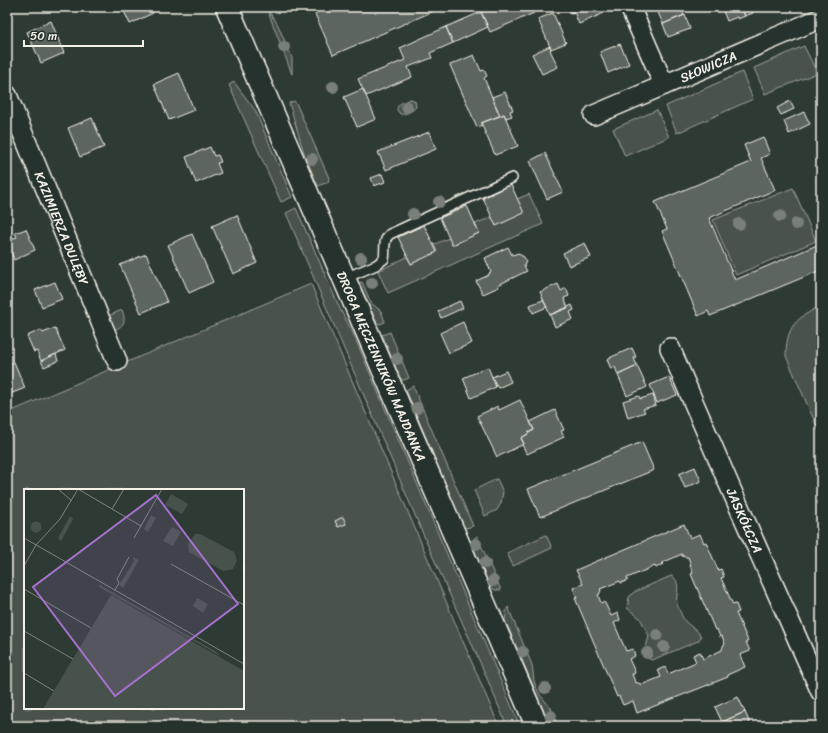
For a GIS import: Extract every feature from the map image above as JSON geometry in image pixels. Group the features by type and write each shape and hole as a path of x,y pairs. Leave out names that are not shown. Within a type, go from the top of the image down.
{"street":[{"name":"DROGA MĘCZENNIKÓW MAJDANKA","path":"227,7 345,278 536,726"},
{"path":"630,7 664,85"},
{"name":"SŁOWICZA","path":"594,115 821,18"},
{"name":"KAZIMIERZA DULĘBY","path":"7,95 117,361"},
{"name":"JASKÓŁCZA","path":"670,348 821,692"}],"lane":[{"path":"345,278 376,265 384,259 386,237 390,234 512,178"}],"shaded area":[{"path":"267,9 277,23 292,58 292,74"},
{"path":"804,46 817,73 765,94 754,68"},
{"path":"742,72 753,99 677,133 666,106"},
{"path":"234,82 255,110 292,197 281,202 229,85"},
{"path":"410,99 415,101 416,107 409,112 400,114 397,110 398,106"},
{"path":"294,101 329,178 328,182 318,186 305,156 289,103"},
{"path":"657,110 669,137 625,156 613,129"},
{"path":"793,188 816,241 736,275 713,220"},
{"path":"529,194 543,224 388,293 378,271 407,257 411,264 436,252 433,245 449,238 453,245 479,233 475,224 492,217 496,226 517,199"},
{"path":"296,208 341,311 352,331 520,726 507,726 429,548 286,213"},
{"path":"362,282 371,303 381,311 385,322 380,324 377,323 359,283"},
{"path":"311,284 499,726 7,726 7,413"},
{"path":"821,306 821,436 786,356 786,346 790,331 799,319"},
{"path":"122,310 124,322 120,327 114,330 108,316"},
{"path":"390,332 409,378 404,380 401,380 382,335"},
{"path":"413,386 473,526 466,528 463,526 406,390"},
{"path":"497,479 503,492 501,503 497,510 485,516 474,490"},
{"path":"546,535 552,548 513,566 507,553"},
{"path":"477,536 501,590 495,590 490,587 472,545 473,540"},
{"path":"673,576 676,580 678,586 677,604 682,616 701,637 698,641 652,660 646,656 645,651 649,636 640,618 627,608 629,597 634,592"},
{"path":"508,607 532,665 534,681 537,689 551,708 558,726 550,726 505,620"}],"building":[{"path":"122,7 151,7 153,13 130,24"},
{"path":"312,7 443,7 333,55"},
{"path":"494,7 531,7 534,13 490,32 481,12"},
{"path":"568,7 602,7 604,13 579,24 574,12 571,13"},
{"path":"664,7 681,7 684,15 663,24 657,10"},
{"path":"721,7 741,7 745,16 727,21"},
{"path":"741,7 763,7 752,11 753,13 745,16"},
{"path":"481,12 488,27 453,43 446,27"},
{"path":"553,13 566,43 551,49 538,19"},
{"path":"685,15 690,29 668,37 663,24"},
{"path":"51,21 64,53 41,63 27,32"},
{"path":"446,27 453,43 430,53 432,58 408,67 412,77 366,96 358,79 405,60 400,48"},
{"path":"620,44 629,64 608,73 600,52"},
{"path":"550,46 550,50 558,67 542,74 532,54"},
{"path":"474,55 481,71 484,70 487,76 484,78 500,116 481,123 482,125 477,127 450,65"},
{"path":"179,73 194,110 169,120 154,84"},
{"path":"363,89 376,119 357,127 344,97"},
{"path":"505,92 513,110 510,111 512,116 506,118 504,114 500,116 492,97"},
{"path":"790,101 794,109 781,115 777,108"},
{"path":"804,112 810,124 789,134 784,121"},
{"path":"504,114 518,146 495,155 481,123"},
{"path":"92,118 104,147 80,157 68,128"},
{"path":"429,132 436,149 386,170 378,152"},
{"path":"763,137 770,154 761,158 775,190 709,218 735,280 817,245 821,255 821,270 710,316 708,311 698,316 662,231 667,229 655,202 751,162 744,145"},
{"path":"210,147 214,156 218,155 221,162 217,163 221,173 196,183 186,157"},
{"path":"545,153 563,192 547,199 530,161"},
{"path":"382,174 385,182 374,186 371,178"},
{"path":"511,185 524,213 496,226 483,198"},
{"path":"467,206 479,233 452,245 440,218"},
{"path":"237,215 257,263 233,274 212,226"},
{"path":"424,225 437,252 411,264 398,237"},
{"path":"26,229 35,250 14,260 7,241 17,237 15,233"},
{"path":"192,234 213,282 189,293 168,245"},
{"path":"585,243 591,257 569,266 563,253"},
{"path":"508,247 512,255 519,253 524,257 526,261 524,266 527,271 498,285 499,287 483,294 476,281 489,275 491,272 485,258"},
{"path":"146,254 167,302 141,313 120,265"},
{"path":"55,282 62,299 42,307 35,290"},
{"path":"558,284 561,291 566,288 569,296 564,298 568,308 550,315 540,292"},
{"path":"543,300 547,307 533,313 530,305"},
{"path":"460,301 463,308 441,318 438,311"},
{"path":"572,305 574,310 570,312 573,319 555,327 550,315"},
{"path":"463,322 472,343 449,353 440,333"},
{"path":"55,328 65,350 41,361 37,351 34,352 27,336 41,330 43,333"},
{"path":"632,348 636,357 634,358 637,366 618,375 615,367 611,369 607,359"},
{"path":"56,354 58,361 44,367 41,361"},
{"path":"14,362 25,388 10,394 7,388 7,365"},
{"path":"637,366 647,387 627,396 618,375"},
{"path":"488,367 496,387 471,398 463,378"},
{"path":"506,371 511,382 498,388 492,377"},
{"path":"669,377 677,395 657,403 650,385"},
{"path":"653,395 656,405 643,409 645,412 628,418 623,401 639,396 640,399"},
{"path":"520,400 534,430 521,438 524,444 497,457 477,416 498,406 499,410"},
{"path":"555,410 564,430 561,431 564,437 527,454 522,445 524,444 521,438 534,430 530,422"},
{"path":"642,442 654,470 540,517 528,489"},
{"path":"695,467 701,481 685,488 679,474"},
{"path":"343,517 346,524 338,527 335,521"},
{"path":"684,524 690,538 700,534 704,543 706,542 718,570 721,569 724,577 721,578 733,605 736,604 739,612 736,613 748,641 746,642 750,651 740,655 745,667 727,675 728,677 637,713 633,701 623,705 619,696 617,697 575,598 577,598 573,588 583,584 576,570","holes":["682,554 682,556 688,557 693,573 691,574 715,630 717,629 725,644 722,650 703,659 700,652 693,655 696,662 668,674 665,667 658,670 661,677 641,685 635,682 632,674 635,672 629,659 635,656 633,649 626,651 614,623 620,620 618,613 611,616 605,603 601,603 598,595 601,590 600,589 620,581 621,583 628,580 627,578 655,566 656,568 663,564 662,563"]},
{"path":"738,697 745,712 722,722 715,707"},
{"path":"745,712 751,726 724,726 722,722"}]}
